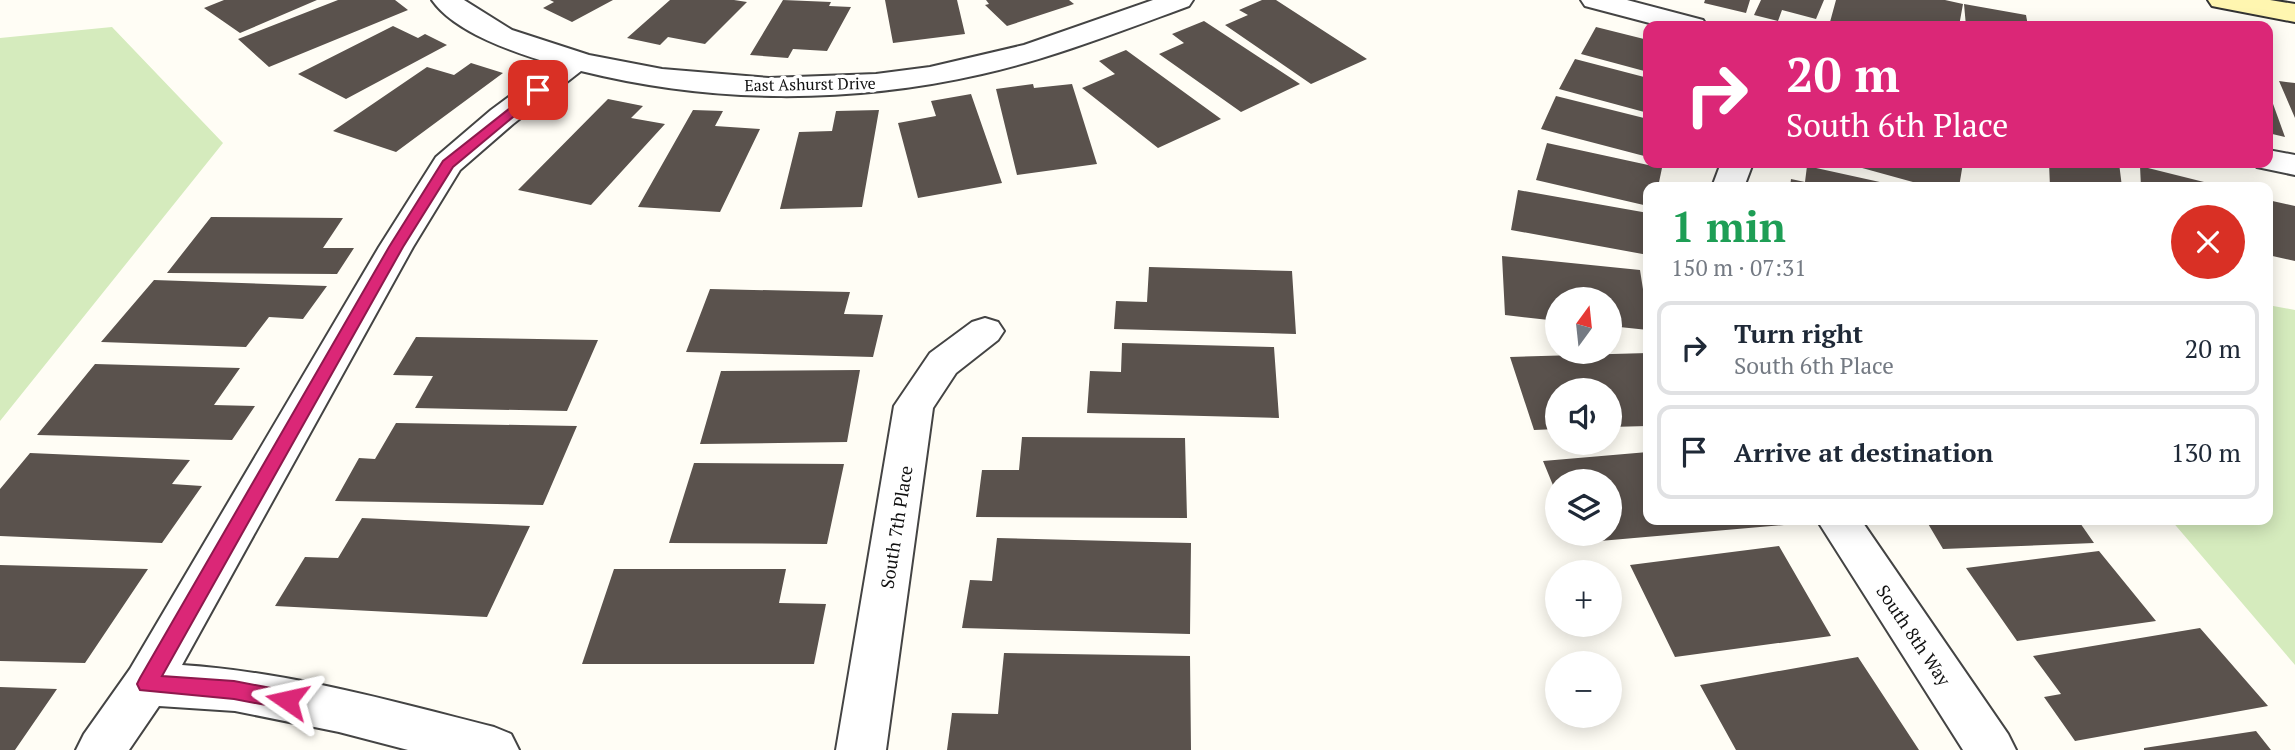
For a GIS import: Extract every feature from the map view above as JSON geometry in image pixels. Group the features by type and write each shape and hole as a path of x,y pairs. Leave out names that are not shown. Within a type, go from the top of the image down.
{"street":[{"name":"East Ashurst Drive","path":"446,0 463,15 517,42 575,62 698,83 782,88 870,85 969,68 1033,52 1178,0"},
{"path":"1595,0 1674,21"},
{"path":"2222,0 2295,13"},
{"path":"101,750 147,684 396,247 448,164 502,117 575,62"},
{"path":"2273,161 2295,165"},
{"name":"South 7th Place","path":"861,750 914,407 943,363 985,331"},
{"name":"South 8th Way","path":"1841,525 1991,750"},
{"path":"147,684 248,692 340,710 494,750"}],"green space":[{"path":"112,27 223,143 0,421 0,38"},
{"path":"2273,306 2295,310 2295,665 2175,525 2273,525"}],"building":[{"path":"224,0 317,0 240,33 204,8"},
{"path":"338,0 395,0 408,10 269,67 238,39"},
{"path":"550,0 613,0 572,22 543,8 554,2"},
{"path":"670,0 747,2 705,44 668,37 660,45 627,38"},
{"path":"783,0 831,2 829,6 851,7 827,51 793,49 788,58 750,55"},
{"path":"885,0 957,0 965,34 893,43"},
{"path":"986,0 1069,0 1074,4 1007,26 985,5 989,4"},
{"path":"1262,0 1276,0 1367,59 1311,84 1225,25 1248,15 1239,10"},
{"path":"1705,0 1750,0 1746,13 1704,3"},
{"path":"1761,0 1824,0 1816,19 1782,10 1778,21 1754,15"},
{"path":"1836,0 1945,0 1963,4 1960,21 1830,21"},
{"path":"1964,4 2026,15 2027,21 1966,21"},
{"path":"1204,21 1300,84 1241,112 1159,54 1184,43 1172,34"},
{"path":"393,26 418,38 425,34 447,45 346,99 298,74"},
{"path":"1596,27 1643,39 1643,71 1581,54"},
{"path":"1126,50 1221,119 1158,148 1082,88 1115,74 1099,61"},
{"path":"1575,59 1643,77 1643,112 1559,89"},
{"path":"471,63 503,73 396,152 333,131 427,67 454,75"},
{"path":"2279,81 2295,83 2295,118"},
{"path":"1033,84 1034,88 1072,84 1097,164 1017,175 996,89"},
{"path":"971,94 1002,183 918,198 898,123 936,116 931,101"},
{"path":"1556,96 1643,118 1643,156 1541,129"},
{"path":"608,99 643,106 631,118 665,124 591,205 518,190"},
{"path":"2273,104 2285,137 2273,134"},
{"path":"693,110 723,111 715,126 760,129 720,212 638,207"},
{"path":"879,110 862,207 780,209 799,132 832,131 836,111"},
{"path":"1547,143 1643,164 1643,168 1662,168 1659,182 1643,182 1643,205 1536,180"},
{"path":"1807,168 1816,168 1880,182 1805,182"},
{"path":"1862,168 1962,168 1960,182 1913,182"},
{"path":"2049,168 2120,168 2121,182 2050,182"},
{"path":"2140,168 2204,182 2141,182"},
{"path":"1518,190 1643,212 1643,254 1511,230"},
{"path":"2273,201 2295,206 2295,261 2273,256"},
{"path":"211,217 343,218 323,248 354,248 337,274 167,273"},
{"path":"1502,256 1640,270 1643,329 1622,327 1622,287 1545,287 1545,320 1505,315"},
{"path":"1149,267 1292,271 1296,334 1114,329 1116,301 1147,302"},
{"path":"154,280 327,286 303,319 269,317 246,347 101,342"},
{"path":"710,289 850,292 844,314 883,315 873,357 686,352"},
{"path":"416,337 598,340 567,411 415,408 433,376 393,375"},
{"path":"1122,343 1274,347 1279,418 1087,413 1090,371 1121,372"},
{"path":"1643,353 1643,426 1622,427 1622,378 1545,378 1545,430 1534,430 1510,357 1545,356 1545,364 1622,364 1622,354"},
{"path":"95,364 240,368 214,405 255,406 232,440 37,435"},
{"path":"860,370 847,442 700,444 721,371"},
{"path":"396,423 577,426 543,505 335,501 359,458 375,459"},
{"path":"1022,437 1185,438 1187,518 976,517 982,470 1019,470"},
{"path":"1643,452 1643,525 1784,525 1622,539 1622,469 1546,469 1543,461"},
{"path":"30,453 190,460 172,484 202,486 162,543 0,536 0,489"},
{"path":"694,463 844,464 827,544 669,543"},
{"path":"362,518 530,526 487,617 275,606 305,557 338,558"},
{"path":"1929,525 2081,525 2094,543 1943,549"},
{"path":"997,538 1191,543 1190,634 962,628 970,580 992,581"},
{"path":"1779,546 1831,636 1675,657 1630,565"},
{"path":"2099,551 2156,621 2017,641 1966,568"},
{"path":"0,565 148,569 85,663 0,661"},
{"path":"614,569 786,569 779,603 826,604 814,664 582,664"},
{"path":"2200,628 2268,706 2075,741 2044,697 2061,694 2033,656"},
{"path":"1004,653 1190,656 1191,750 947,750 952,713 998,714"},
{"path":"1858,657 1919,750 1736,750 1700,685"},
{"path":"0,687 57,689 15,750 0,750"},
{"path":"2256,731 2271,750 2144,750 2144,748"}],"route":[{"path":"287,700 234,690 147,684 396,247 448,164 538,90"}]}
